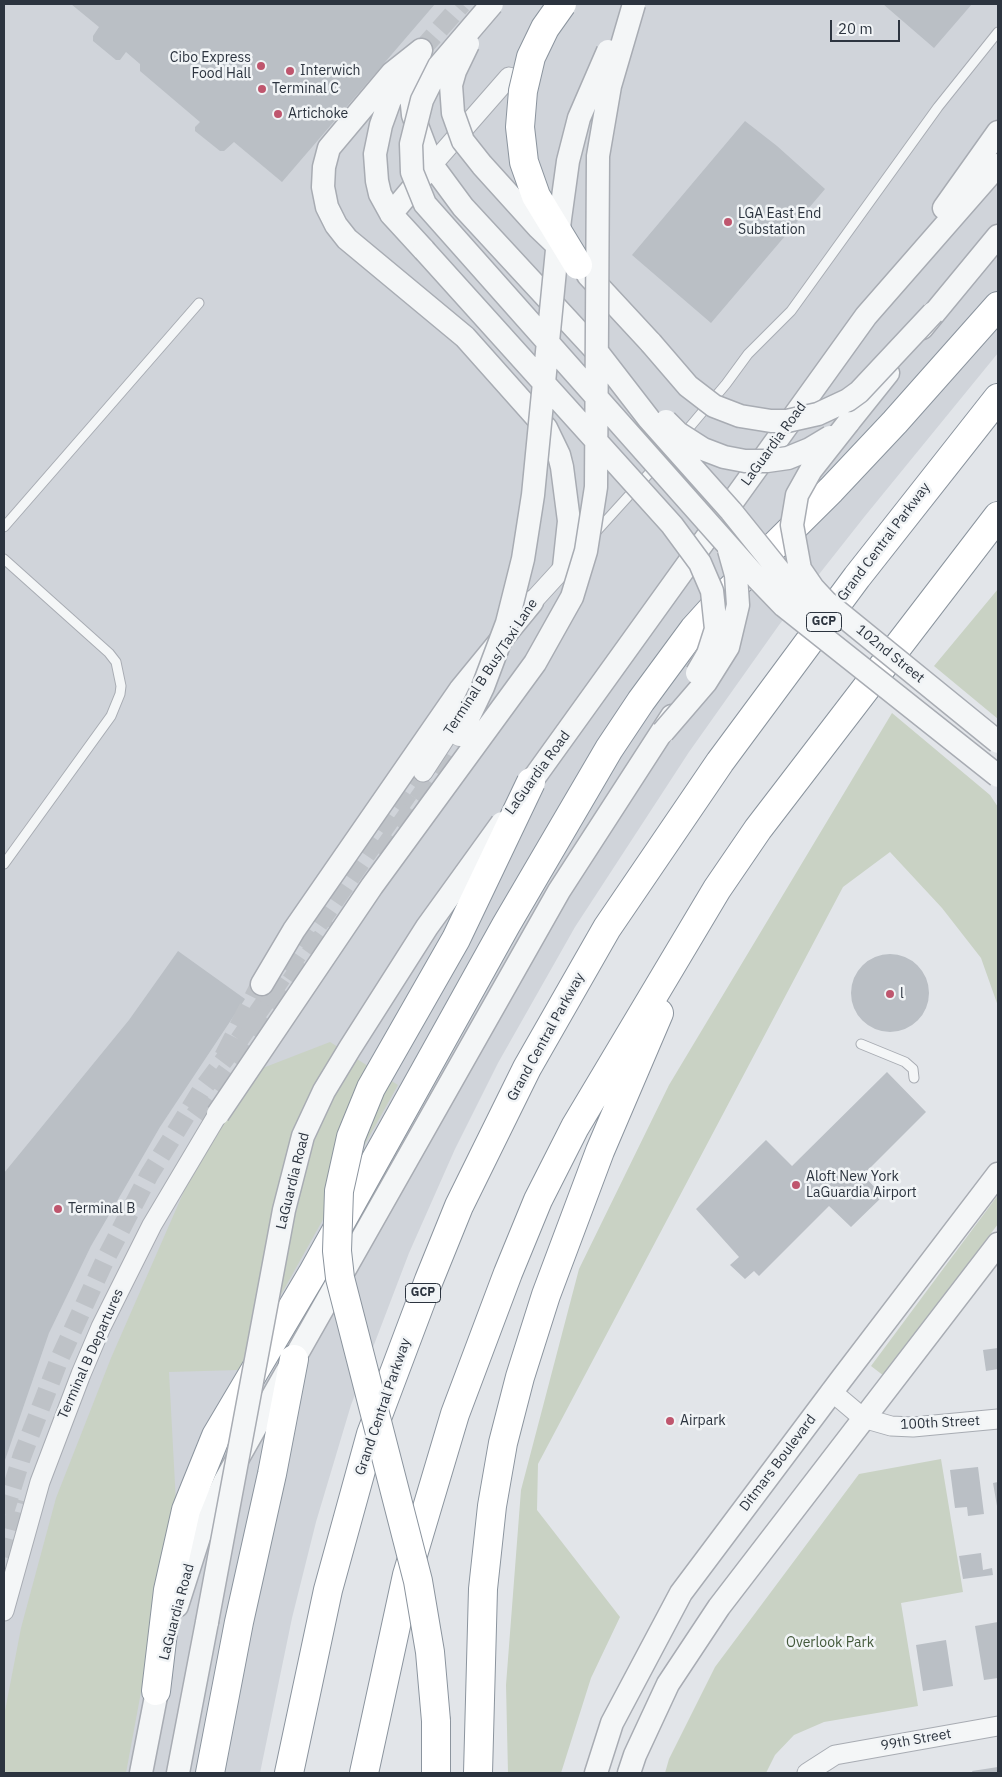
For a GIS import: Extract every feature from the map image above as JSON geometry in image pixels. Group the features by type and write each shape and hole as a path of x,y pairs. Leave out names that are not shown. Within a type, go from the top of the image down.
{"highway":[{"path":"562,4 545,28 531,57 523,91 520,127 524,162 532,187 543,210 578,265"},
{"path":"156,1691 168,1590 186,1510 216,1436 312,1274 427,1065 596,771 641,701 694,629 722,598 831,490 895,422 998,306"},
{"name":"Grand Central Parkway","path":"289,1773 328,1590 371,1434 448,1234 489,1142 518,1085 607,928 720,762 863,569 998,398"},
{"path":"364,1773 399,1610 430,1493 458,1405 538,1200 575,1127 716,890 799,772 998,516"},
{"path":"436,1773 436,1721 430,1652 418,1580 340,1278 337,1244 339,1192 352,1137 371,1088 456,939 531,782"},
{"path":"478,1773 481,1634 486,1548 500,1460 520,1377 546,1295 600,1151 656,1020 716,890"},
{"path":"210,1773 294,1359"}],"street":[{"path":"493,4 467,46 455,71 451,99 457,126 463,141 539,228 578,265 700,397 727,412 756,419 788,421 803,419 848,400 870,383 933,313 998,236"},
{"path":"493,4 440,66 422,100 411,144 412,172 420,194 431,213 784,606 819,636 854,659"},
{"path":"460,735 483,687 507,623 523,559 533,495 560,219 574,137 598,73 634,4"},
{"path":"218,1114 366,893 535,663 572,598 586,551 596,487 598,156 610,86 634,4"},
{"path":"421,50 390,100 377,139 375,154 380,194 391,214 672,525 708,576 716,615 712,642 697,673 662,732"},
{"path":"421,50 392,73 329,148 324,167 323,187 327,208 336,225 347,239 465,337 546,428 559,455 562,467 569,522 564,567"},
{"path":"421,50 414,72 411,95 413,115 432,165 463,207 598,354 678,433 703,449 724,457 757,462 788,458 821,443 848,423"},
{"path":"391,214 509,77"},
{"path":"866,316 998,132"},
{"name":"LaGuardia Road","path":"178,1773 286,1201 306,1129 328,1084 427,927 866,316 998,165"},
{"name":"102nd Street","path":"933,313 811,470 797,495 792,525 800,569 813,588 826,602 998,742"},
{"path":"598,354 649,419 731,511 799,596 854,659"},
{"path":"662,732 706,682 720,662 732,634 737,612 738,589 733,561 727,544"},
{"name":"Terminal B Bus/Taxi Lane","path":"423,772 532,602 564,567"},
{"path":"262,984 294,930 460,690 532,602"},
{"name":"102nd Street","path":"854,659 998,776"},
{"name":"LaGuardia Road","path":"141,1773 156,1691 183,1584 199,1537 225,1481 559,891 662,732"},
{"name":"Terminal B Departures","path":"4,1611 40,1482 101,1327 152,1226 218,1114"},
{"name":"Ditmars Boulevard","path":"596,1773 612,1723 681,1593 998,1174"},
{"path":"629,1773 635,1755 668,1684 720,1606 998,1244"},
{"name":"100th Street","path":"832,1391 863,1418 891,1426 913,1427 998,1419"},
{"name":"99th Street","path":"807,1773 835,1755 998,1726"}],"lane":[{"path":"564,567 687,430 748,354 791,311 938,107 998,32"},
{"path":"4,527 199,303"},
{"path":"4,559 109,653 116,662 121,686 120,694 110,716 4,864"},
{"path":"861,1044 905,1062 913,1069 914,1078"}],"shaded area":[{"path":"4,4 998,4 998,353 779,625 689,752 575,927 498,1063 455,1149 409,1253 351,1405 316,1522 292,1618 260,1773 4,1773"}],"green space":[{"path":"998,589 998,719 934,666"},
{"path":"892,713 990,795 998,807 998,1006 981,958 942,908 890,852 843,887 538,1464 537,1510 620,1617 591,1678 561,1773 508,1773 506,1685 521,1490 579,1269 669,1085"},
{"path":"330,1042 398,1085 239,1370 169,1372 176,1503 126,1773 4,1773 4,1716 21,1628 56,1498 111,1358 195,1166 255,1071"},
{"path":"998,1195 998,1224 884,1376 871,1366"},
{"name":"Overlook Park","path":"941,1459 963,1592 901,1603 918,1706 824,1722 794,1735 775,1755 766,1773 665,1773 669,1759 715,1667 859,1474"}],"building":[{"name":"Terminal C","path":"71,4 435,4 282,182 234,142 224,151 220,151 195,131 195,127 200,122 140,71 140,64 126,52 120,60 116,60 93,41 93,36 99,27"},
{"path":"883,4 972,4 934,48"},
{"name":"LGA East End Substation","path":"745,121 777,146 825,189 711,323 632,255"},
{"name":"Terminal B","path":"178,951 245,999 160,1127 91,1246 49,1333 4,1463 4,1173 129,1020"},
{"name":"l","path":"882,954 898,954 912,960 923,971 929,985 929,1001 923,1015 912,1026 898,1032 882,1032 868,1026 857,1015 851,1001 851,985 857,971 868,960"},
{"name":"Aloft New York LaGuardia Airport","path":"887,1072 926,1112 863,1175 883,1196 851,1227 829,1206 759,1276 754,1271 745,1279 730,1265 739,1257 696,1209 766,1140 792,1166"},
{"path":"998,1348 998,1369 986,1371 983,1350"},
{"path":"978,1467 984,1514 968,1516 967,1507 955,1508 950,1470"},
{"path":"998,1482 998,1506 997,1506 993,1483"},
{"path":"981,1553 983,1570 992,1568 993,1575 963,1579 959,1556"},
{"path":"998,1622 998,1678 984,1680 975,1626"},
{"path":"946,1640 953,1686 923,1691 916,1645"},
{"path":"998,1767 998,1773 973,1773 972,1771"}],"tunnel":[{"path":"421,50 462,4"},
{"path":"381,855 437,775 460,735"},
{"path":"4,1514 22,1456 59,1360 105,1260 149,1175 201,1091 239,1040 423,772"},
{"path":"196,1116 334,923"},
{"path":"225,1057 262,984"},
{"path":"4,1557 19,1500"}],"place":[{"name":"Cibo Express Food Hall","path":"261,66"},
{"name":"Interwich","path":"290,71"},
{"name":"Terminal C","path":"262,89"},
{"name":"Artichoke","path":"278,114"},
{"name":"LGA East End Substation","path":"728,222"},
{"name":"l","path":"890,994"},
{"name":"Aloft New York LaGuardia Airport","path":"796,1185"},
{"name":"Terminal B","path":"58,1209"},
{"name":"Airpark","path":"670,1421"}]}
